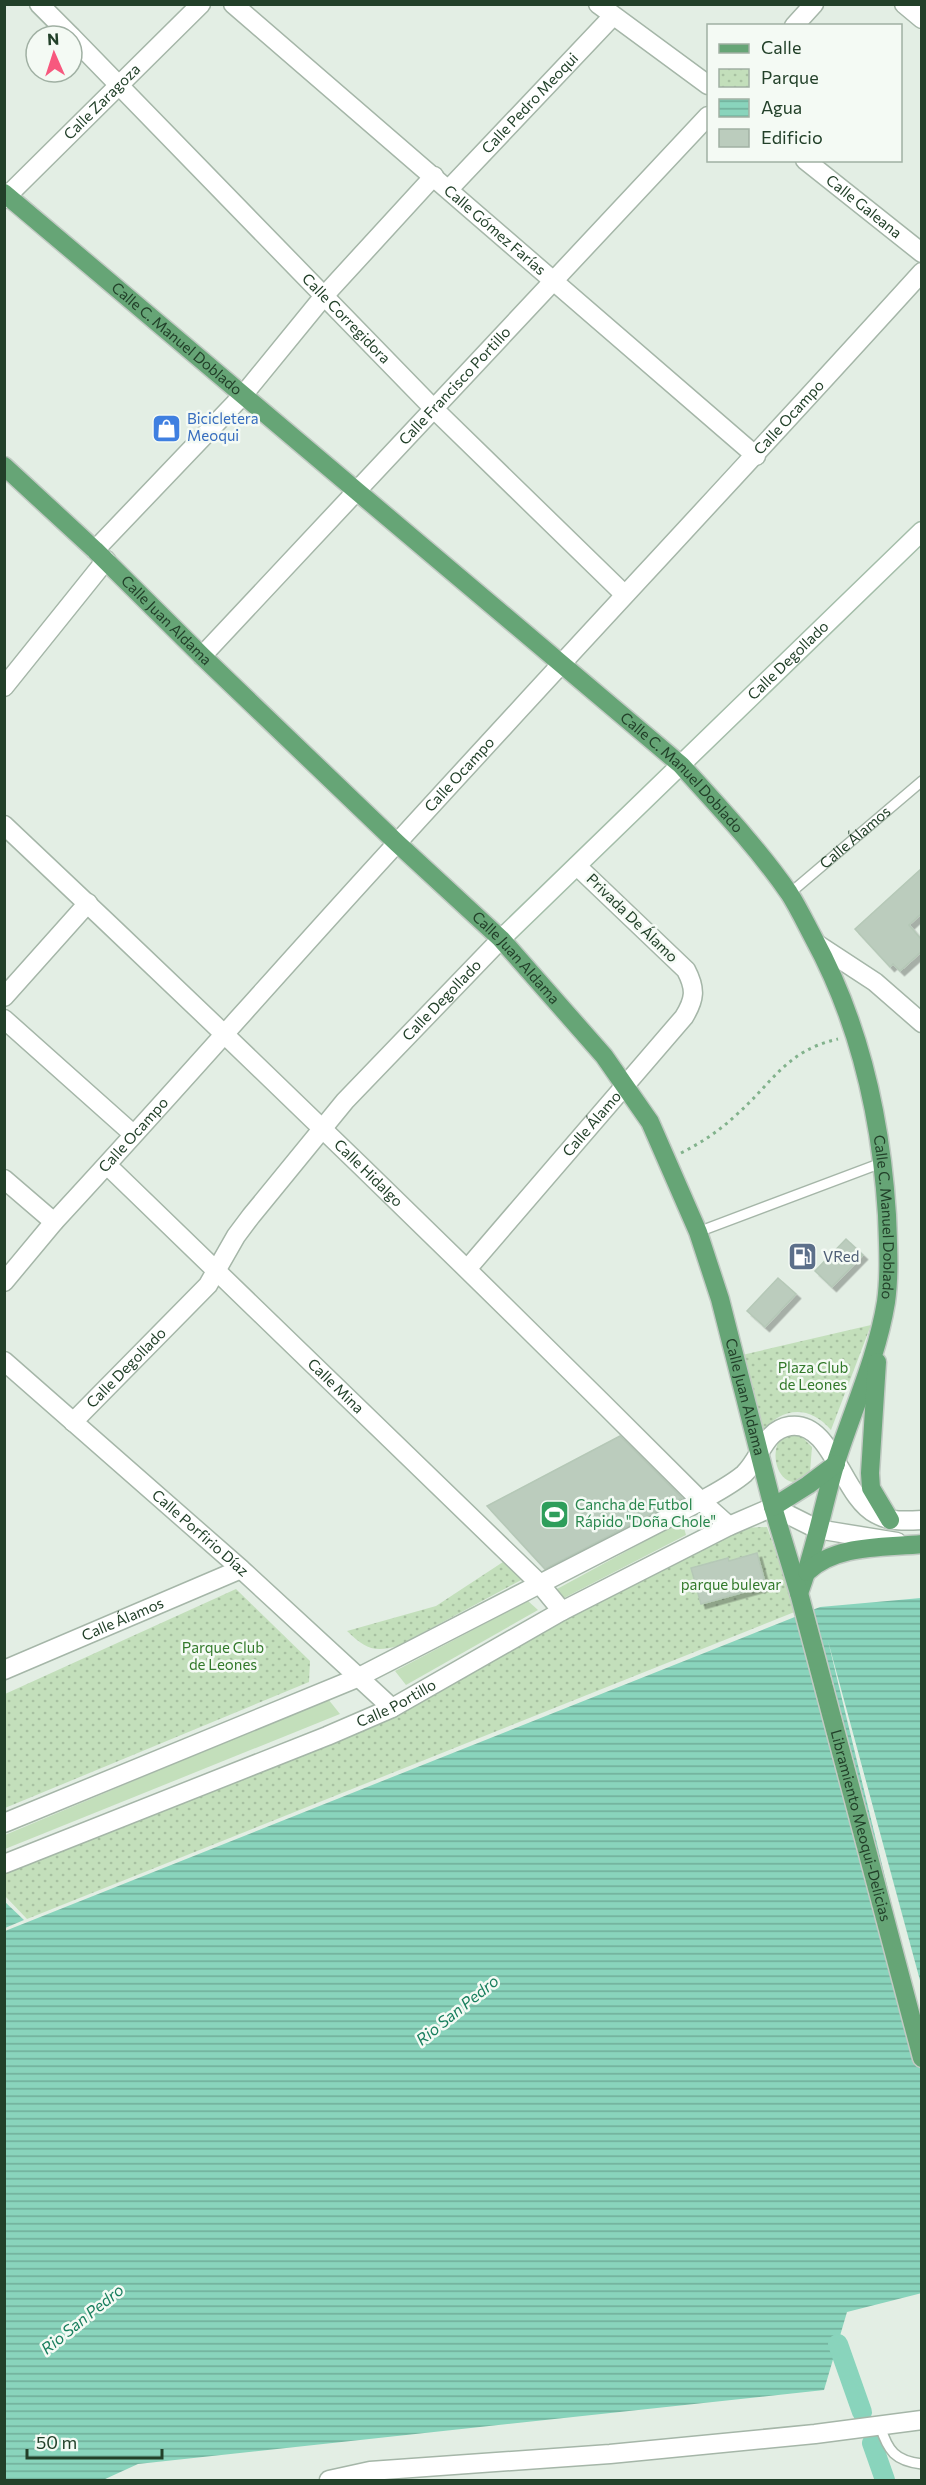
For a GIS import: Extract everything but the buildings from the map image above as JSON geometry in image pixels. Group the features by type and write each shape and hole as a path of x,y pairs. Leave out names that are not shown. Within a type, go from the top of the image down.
{"main road":[{"name":"Calle C. Manuel Doblado","path":"6,196 244,394 681,765 740,831 789,894 835,980 868,1078 884,1162 889,1253 886,1299 879,1334 836,1464 800,1597"},
{"name":"Calle Juan Aldama","path":"4,466 100,555 397,843 501,939 576,1022 626,1085 650,1122 698,1232 720,1299 773,1507 800,1597"},
{"path":"879,1334 870,1473 871,1488 890,1520"},
{"path":"773,1507 836,1464"},
{"path":"807,1572 826,1557 845,1552 921,1544"},
{"name":"Libramiento Meoqui-Delicias","path":"800,1597 921,2058"}],"street":[{"name":"Calle Corregidora","path":"39,4 58,24"},
{"name":"Calle Zaragoza","path":"6,196 201,4"},
{"name":"Calle Gómez Farías","path":"234,4 756,456"},
{"path":"598,4 612,17 707,84"},
{"path":"796,24 814,4"},
{"path":"904,4 921,19"},
{"name":"Calle Pedro Meoqui","path":"449,189 612,17"},
{"name":"Calle Corregidora","path":"84,50 433,408 624,594"},
{"name":"Calle Francisco Portillo","path":"202,656 707,117"},
{"name":"Calle Galeana","path":"807,162 921,254"},
{"path":"4,687 100,555 244,394 324,296 434,176"},
{"name":"Calle Ocampo","path":"4,1282 54,1222 224,1033 624,594 756,456 921,272"},
{"name":"Calle Degollado","path":"73,1422 203,1291 218,1272 227,1252 251,1216 323,1126 366,1078 501,939 921,531"},
{"name":"Calle Hidalgo","path":"4,825 323,1126 701,1501 729,1526"},
{"name":"Privada De Álamo","path":"577,866 686,970"},
{"path":"7,988 88,903"},
{"path":"817,944 875,982 921,1023"},
{"name":"Calle Álamo","path":"468,1268 684,1017 693,1002 695,993 686,970"},
{"path":"4,1019 133,1134"},
{"name":"Calle Mina","path":"107,1165 539,1583 562,1611"},
{"path":"4,1179 54,1222"},
{"name":"Calle Porfirio Díaz","path":"4,1361 241,1569 392,1708"},
{"path":"4,1823 357,1677 701,1501 744,1473 769,1437 778,1430 797,1425 814,1431 864,1505 875,1514 890,1520 921,1520"},
{"path":"773,1507 817,1529 864,1538 921,1544"},
{"name":"Calle Portillo","path":"4,1864 316,1741 392,1708 562,1611 729,1526 773,1507"},
{"name":"Calle Álamos","path":"4,1670 241,1569"},
{"path":"329,2481 370,2471 610,2454 921,2421"}],"lane":[{"name":"Calle Álamos","path":"789,894 921,781"},
{"path":"698,1232 884,1162"},
{"path":"880,2426 885,2443 894,2454 907,2462 921,2464"}],"path":[{"path":"668,1160 703,1141 736,1115 777,1071 799,1053 822,1042 855,1035"}],"green space":[{"name":"Plaza Club de Leones","path":"871,1325 831,1430 814,1416 795,1412 777,1418 761,1433 742,1355"},
{"path":"788,1435 800,1435 812,1447 810,1472 799,1482 786,1479 778,1470 776,1463 778,1443"},
{"path":"682,1521 686,1535 562,1599 557,1589"},
{"name":"parque bulevar","path":"767,1527 797,1611 27,1919 5,1896 5,1868 407,1704 539,1629 742,1528"},
{"path":"506,1560 525,1578 398,1646 382,1649 370,1648 347,1631 436,1606"},
{"name":"Parque Club de Leones","path":"236,1589 310,1661 309,1682 5,1808 5,1694"},
{"path":"528,1601 538,1610 406,1685 395,1671"},
{"path":"328,1699 340,1714 5,1849 5,1835"}],"water":[{"name":"Rio San Pedro","path":"921,1598 921,1984 828,1641 921,2026 922,2293 847,2312 824,2390 138,2464 103,2480 5,2480 5,1931 820,1607"},
{"path":"4,1901 24,1920 4,1928"}],"waterway":[{"path":"838,2344 862,2412"},
{"path":"872,2443 885,2480"}],"place":[{"name":"Bicicletera Meoqui","path":"166,428"},
{"name":"VRed","path":"802,1257"},
{"name":"Cancha de Futbol Rápido \"Doña Chole\"","path":"554,1514"}]}
